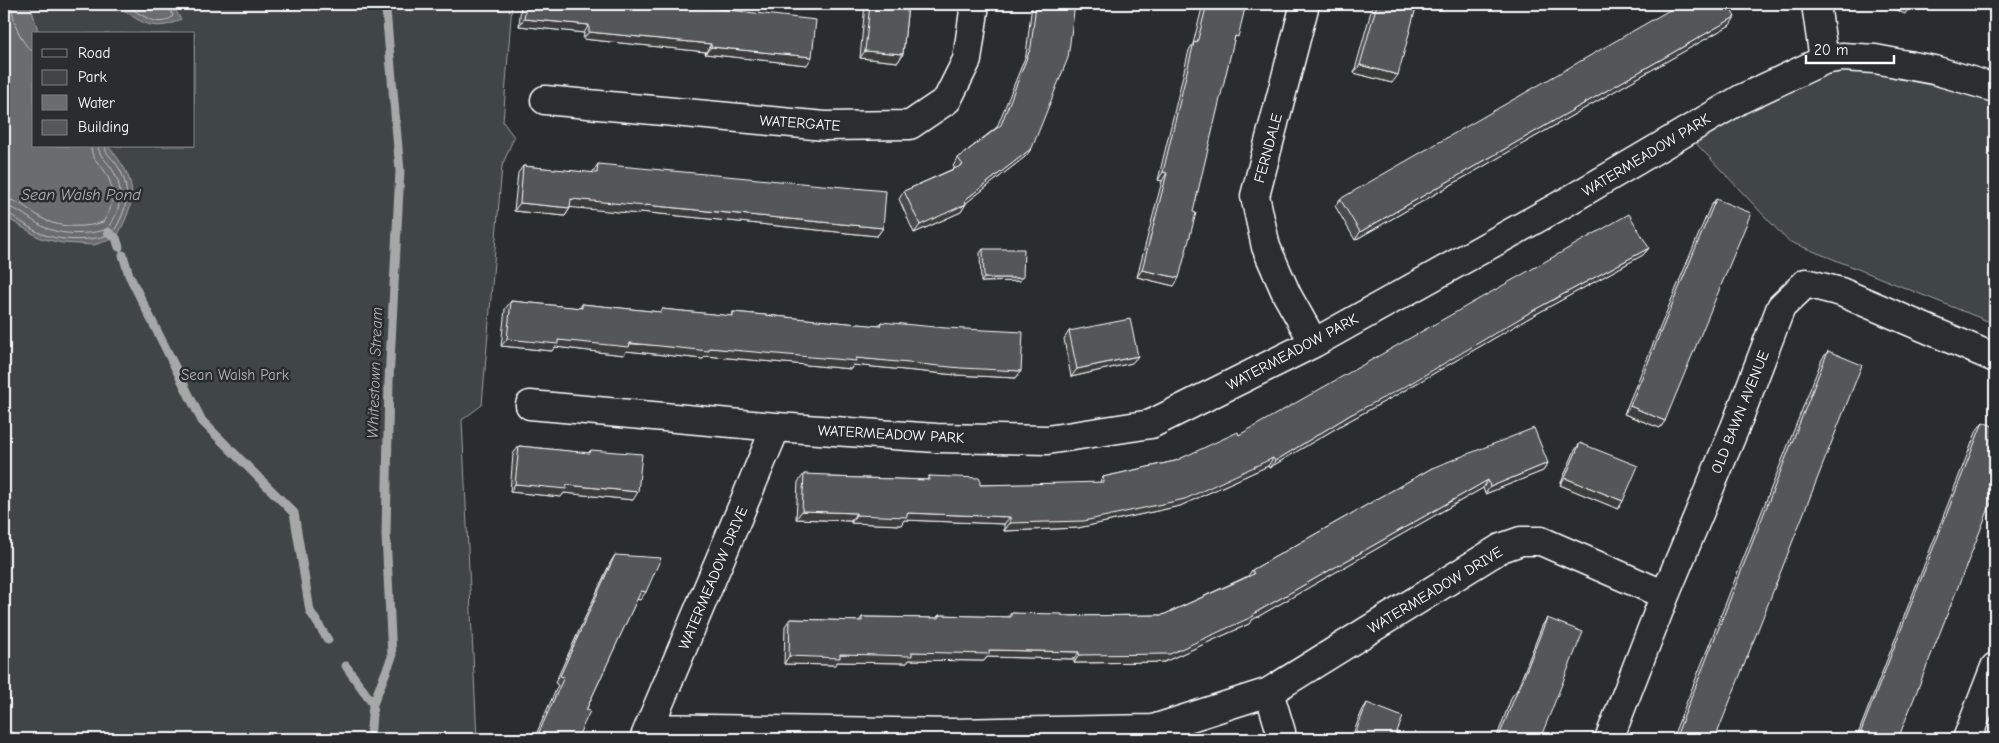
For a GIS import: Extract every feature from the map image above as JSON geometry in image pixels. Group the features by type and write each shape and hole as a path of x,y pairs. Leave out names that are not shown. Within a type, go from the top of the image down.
{"street":[{"name":"WATERGATE","path":"545,100 825,126 910,125 947,100 967,60 974,4"},
{"name":"FERNDALE","path":"1305,4 1255,196 1266,247 1287,295 1314,343"},
{"path":"1816,4 1824,60"},
{"name":"WATERMEADOW PARK","path":"530,405 776,427 936,438 1047,440 1151,424 1314,343 1568,201 1741,99 1824,60 1842,57 1875,59 1934,70 1995,88"},
{"name":"OLD BAWN AVENUE","path":"1610,739 1665,595 1782,307 1806,283 1841,292 1995,358"},
{"name":"WATERMEADOW DRIVE","path":"776,427 647,734 952,736 1153,729 1269,692 1501,548 1521,541 1541,541 1665,595"},
{"path":"1967,739 1995,667"},
{"path":"1269,692 1281,732 1280,739"}],"green space":[{"name":"Sean Walsh Park","path":"4,4 512,4 503,122 514,137 502,166 482,405 462,420 477,739 24,739 19,734 4,730"},
{"path":"1840,67 1995,98 1995,324 1788,241 1691,138"}],"water":[{"name":"Sean Walsh Pond","path":"4,4 30,4 38,32 32,32 32,148 110,148 125,169 130,180 132,190 131,201 123,225 116,238 94,245 62,243 40,238 4,216"},
{"path":"117,4 171,4 181,19 163,26 155,26 140,21"}],"building":[{"path":"526,4 676,4 816,20 812,57 711,47 711,44 589,32 589,25 524,19"},
{"path":"870,4 908,4 903,54 865,51"},
{"path":"1036,4 1075,4 1068,58 1032,148 965,200 966,204 920,225 904,191 963,165 958,158 1001,125 1031,47"},
{"path":"1207,4 1246,4 1238,37 1235,36 1193,212 1196,213 1179,278 1142,270 1167,173 1163,172 1194,42 1197,43"},
{"path":"1377,4 1417,4 1398,75 1360,65"},
{"path":"1680,4 1728,4 1735,17 1360,232 1340,199"},
{"path":"598,164 886,191 883,228 571,199 570,208 520,203 523,166 597,173"},
{"path":"1716,199 1751,213 1665,421 1630,406"},
{"path":"1629,214 1649,248 1534,310 1406,386 1350,415 1275,461 1273,458 1185,499 1084,521 1010,523 1010,517 907,513 907,517 802,511 804,474 829,475 829,477 929,480 929,476 980,478 980,485 1104,482 1103,477 1175,461 1238,432 1239,435"},
{"path":"983,249 1024,249 1023,278 984,278"},
{"path":"511,301 582,308 582,304 661,312 662,309 733,316 733,312 880,326 881,322 1023,332 1021,371 961,368 856,358 856,361 709,348 709,351 630,343 629,347 558,340 558,344 507,339"},
{"path":"1130,319 1138,356 1077,369 1069,331"},
{"path":"1828,351 1862,365 1715,739 1675,739"},
{"path":"1983,422 1995,427 1995,493 1898,739 1858,739"},
{"path":"1534,428 1548,463 1490,487 1488,480 1253,614 1254,616 1170,654 1079,655 1079,652 989,650 989,654 912,652 912,656 840,654 840,658 789,656 790,619 862,621 862,617 939,618 939,615 1011,617 1011,613 1062,614 1062,616 1163,615 1254,574 1252,570 1432,468"},
{"path":"1580,443 1638,466 1623,501 1565,478"},
{"path":"519,446 590,453 591,450 642,454 638,492 567,485 566,489 515,484"},
{"path":"615,555 661,558 646,592 641,591 586,710 590,711 577,739 536,739 564,677 560,676"},
{"path":"1547,618 1583,632 1540,739 1498,739 1519,689"},
{"path":"1367,703 1403,717 1394,739 1353,739"}],"waterway":[{"name":"Whitestown Stream","path":"370,739 373,704 392,657 386,535 389,381 400,171 387,4"},
{"path":"108,232 116,238 119,247"},
{"path":"123,255 129,275 202,421 294,513 310,611 328,640"},
{"path":"346,666 373,704"}]}
